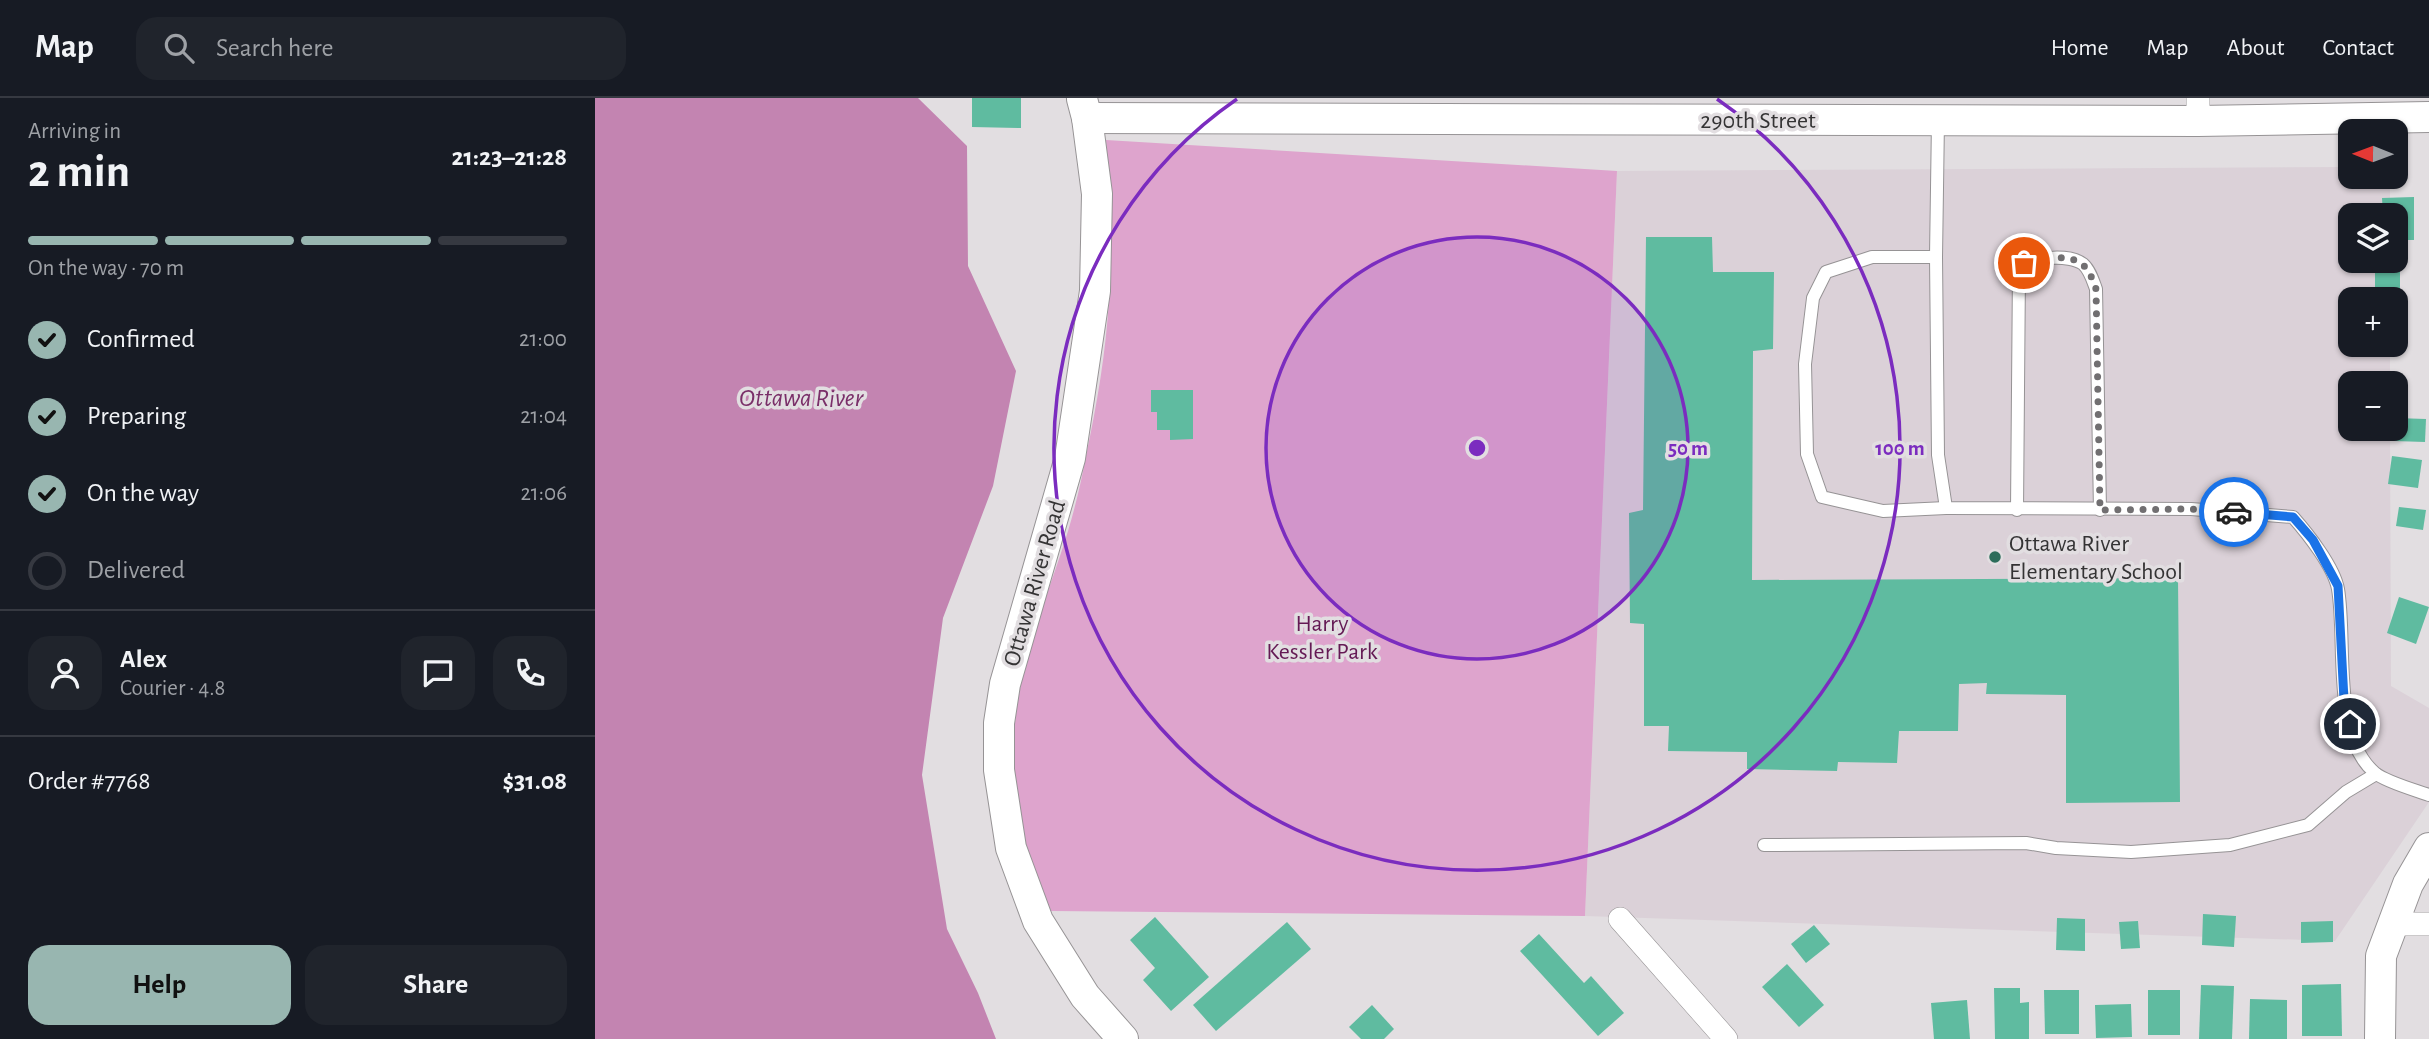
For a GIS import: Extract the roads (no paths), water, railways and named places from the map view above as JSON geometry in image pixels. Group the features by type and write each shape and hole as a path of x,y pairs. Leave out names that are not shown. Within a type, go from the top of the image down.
{"street":[{"name":"290th Street","path":"1084,108 1938,120 2198,109 2429,117"},
{"name":"Ottawa River Road","path":"1084,108 1097,194 1095,291 1091,327 1070,458 1005,684 999,723 999,770 1011,848 1038,921 1085,996 1123,1039"},
{"path":"2380,1039 2381,956 2391,924 2418,884 2429,848"},
{"path":"1620,919 1726,1039"},
{"path":"2391,924 2429,924"}],"lane":[{"path":"1938,120 1935,257 1938,455 1946,508"},
{"path":"1935,257 1872,257 1826,272 1813,298 1805,365 1807,454 1822,497 1883,511 1946,508 2191,509 2293,517 2313,540 2338,586 2344,700 2355,748 2376,774 2429,795"},
{"path":"2017,510 2019,269 2024,263 2038,258 2070,259 2082,263 2096,289 2100,510"},
{"path":"1764,845 2026,843 2056,848 2131,852 2230,845 2308,825 2346,792 2376,774"}],"water":[{"name":"Ottawa River","path":"595,98 918,98 967,146 968,266 1016,371 993,486 943,618 922,775 947,929 978,993 996,1039 595,1039"}],"place":[{"name":"Ottawa River Elementary School","path":"1995,557"}],"park label":[{"name":"Harry Kessler Park","path":"1322,637"}]}
